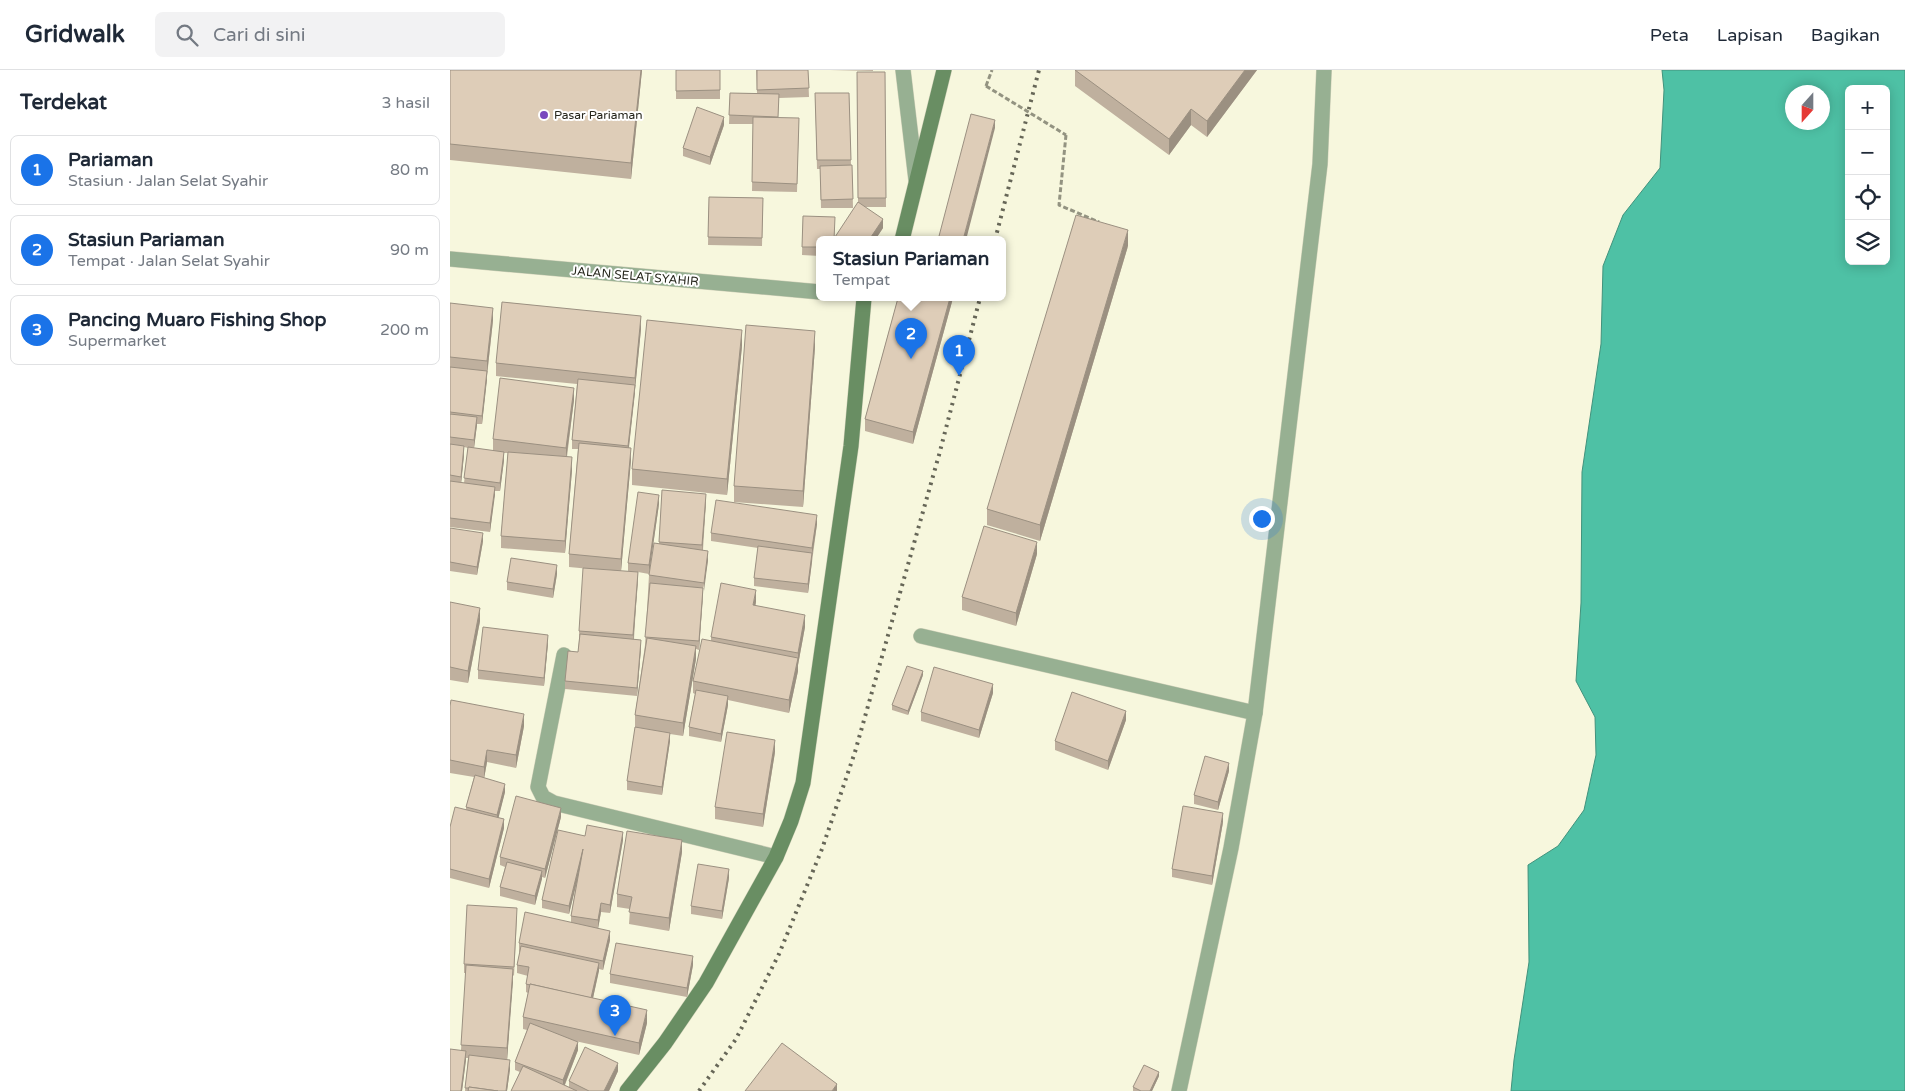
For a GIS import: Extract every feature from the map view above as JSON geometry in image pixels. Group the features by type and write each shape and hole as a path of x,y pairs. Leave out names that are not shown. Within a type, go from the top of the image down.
{"street":[{"path":"903,70 916,180"},
{"path":"903,236 944,70"},
{"path":"1179,1091 1231,848 1255,713 1320,164 1324,70"},
{"name":"JALAN SELAT SYAHIR","path":"450,259 816,292"},
{"path":"627,1091 665,1043 706,983 776,858 791,821 803,783 851,446 864,301"},
{"path":"921,636 1255,713"},
{"path":"564,654 538,787 543,797 554,803 776,858"}],"path":[{"path":"992,70 986,86 1066,135 1059,205 1104,224"}],"water":[{"path":"1662,70 1905,70 1905,1091 1511,1091 1529,962 1528,865 1558,846 1584,810 1596,755 1595,717 1576,681 1581,603 1582,472 1601,344 1603,266 1623,215 1660,168 1664,90"}],"building":[{"name":"Pasar Pariaman","path":"450,70 641,70 631,163 450,144"},
{"path":"676,70 720,70 720,90 676,91"},
{"path":"757,70 808,70 809,88 757,90"},
{"path":"1075,70 1245,70 1207,121 1191,109 1169,139"},
{"path":"857,72 885,72 886,198 858,198"},
{"path":"730,93 779,94 778,117 729,115"},
{"path":"815,93 849,93 851,160 817,160"},
{"path":"697,107 724,117 710,157 683,148"},
{"path":"971,114 995,120 964,236 939,236"},
{"path":"753,117 799,118 797,184 752,182"},
{"path":"852,165 853,199 821,200 820,166"},
{"path":"709,197 763,198 762,238 708,237"},
{"path":"858,202 883,219 872,236 836,236"},
{"path":"1076,215 1128,230 1040,525 987,509"},
{"path":"803,216 835,217 834,236 816,236 816,247 802,247"},
{"path":"897,301 949,301 913,432 865,419"},
{"path":"502,302 641,316 635,378 496,363"},
{"path":"450,303 493,308 487,361 450,357"},
{"path":"647,320 742,330 727,479 632,469"},
{"path":"746,325 815,331 803,491 734,486"},
{"path":"450,367 487,371 482,416 450,412"},
{"path":"500,378 574,388 566,448 493,439"},
{"path":"578,379 635,385 628,446 572,440"},
{"path":"450,414 477,417 474,440 450,437"},
{"path":"579,443 631,448 621,559 569,554"},
{"path":"450,444 464,446 461,477 450,475"},
{"path":"468,447 504,452 500,483 464,478"},
{"path":"508,452 572,457 565,541 501,536"},
{"path":"450,481 495,487 490,523 450,518"},
{"path":"662,490 706,494 702,545 659,542"},
{"path":"638,492 659,495 649,565 628,563"},
{"path":"716,500 817,515 812,548 711,533"},
{"path":"984,526 1037,542 1016,613 962,597"},
{"path":"450,528 483,533 477,567 450,562"},
{"path":"654,543 708,551 704,583 649,575"},
{"path":"758,546 812,553 808,584 754,578"},
{"path":"511,558 557,565 553,589 507,582"},
{"path":"583,568 638,572 633,635 579,631"},
{"path":"650,583 703,588 699,641 645,637"},
{"path":"721,583 756,590 753,605 805,615 798,653 711,637"},
{"path":"450,602 480,608 468,671 450,667"},
{"path":"483,627 548,635 544,678 478,670"},
{"path":"580,634 641,640 637,688 565,681 568,651 578,652"},
{"path":"647,638 696,646 683,723 635,715"},
{"path":"702,639 798,658 789,700 693,681"},
{"path":"907,666 923,671 908,711 892,705"},
{"path":"934,667 993,684 979,730 921,712"},
{"path":"696,690 728,696 721,734 689,727"},
{"path":"1072,692 1126,711 1108,761 1055,741"},
{"path":"451,700 524,714 516,755 487,750 484,767 450,760"},
{"path":"635,727 670,733 662,787 627,781"},
{"path":"727,732 775,740 763,814 715,807"},
{"path":"1205,756 1229,763 1218,802 1194,795"},
{"path":"475,775 505,784 497,815 466,807"},
{"path":"516,796 561,808 545,869 500,857"},
{"path":"1183,806 1223,813 1212,876 1172,869"},
{"path":"455,807 504,819 489,879 450,869 450,827"},
{"path":"587,825 623,832 610,905 601,903 598,920 571,916 583,849 569,906 542,900 558,830 585,836"},
{"path":"627,831 682,840 669,918 629,912 632,897 617,894"},
{"path":"507,862 542,871 535,896 500,887"},
{"path":"698,864 729,869 722,911 691,906"},
{"path":"467,905 517,908 514,967 464,964"},
{"path":"525,912 610,931 603,961 519,943"},
{"path":"616,943 693,956 687,988 610,974"},
{"path":"521,946 599,963 591,998 526,984 529,967 517,965"},
{"path":"466,965 513,969 507,1048 461,1045"},
{"path":"530,984 647,1010 639,1043 523,1017"},
{"path":"530,1023 578,1042 563,1080 515,1062"},
{"path":"782,1043 837,1084 832,1091 745,1091"},
{"path":"585,1047 618,1063 604,1091 589,1091 569,1081"},
{"path":"450,1049 466,1051 461,1091 450,1091"},
{"path":"469,1055 510,1060 506,1091 465,1088"},
{"path":"1144,1065 1159,1072 1150,1091 1141,1091 1133,1087"},
{"path":"523,1066 577,1091 511,1091"},
{"path":"469,1087 498,1091 468,1091"}],"railway":[{"path":"996,236 1039,70"},
{"path":"699,1091 736,1039 779,954 822,849 855,752 939,455 979,301"}],"place":[{"name":"Pasar Pariaman","path":"544,115"},
{"name":"Stasiun Pariaman","path":"911,359"},
{"name":"Pariaman","path":"959,376"},
{"name":"Pancing Muaro Fishing Shop","path":"615,1036"}]}
